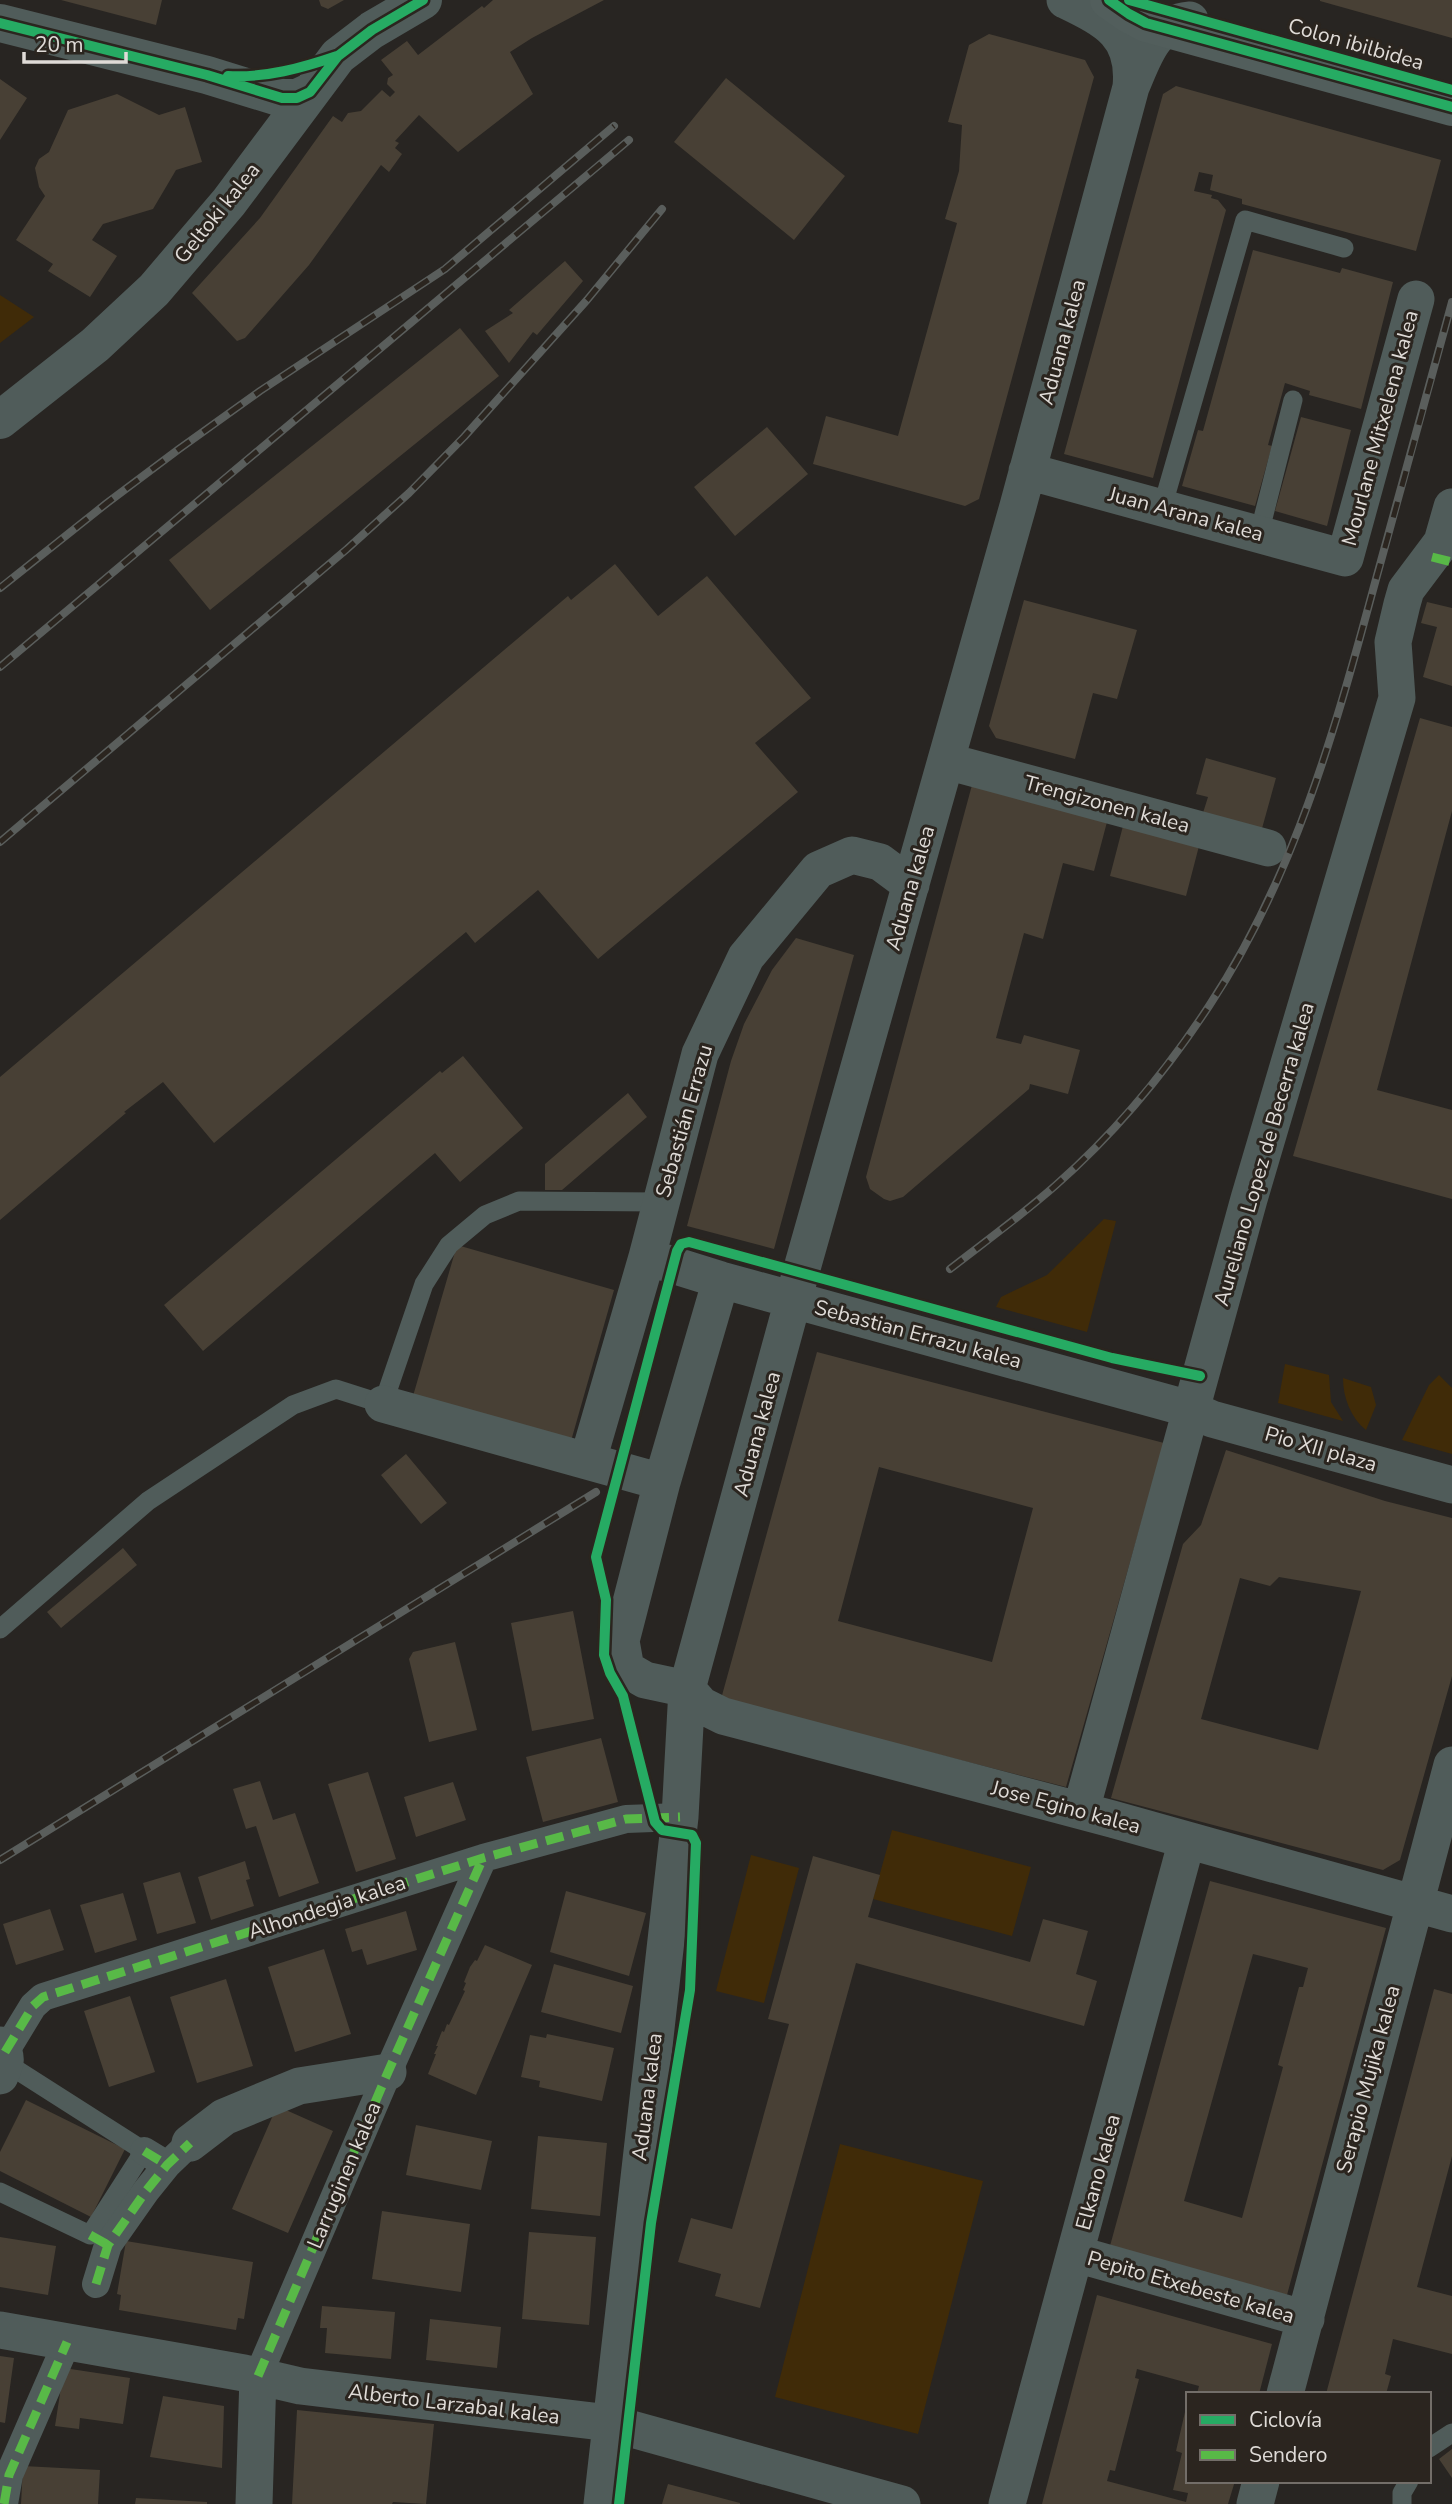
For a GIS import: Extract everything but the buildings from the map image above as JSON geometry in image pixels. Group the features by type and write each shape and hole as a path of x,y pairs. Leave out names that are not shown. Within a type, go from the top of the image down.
{"main road":[{"path":"1109,0 1147,17"},
{"name":"Colon ibilbidea","path":"1147,17 1202,20 1452,90"},
{"name":"Colon ibilbidea","path":"1147,17 1452,107"}],"street":[{"name":"Geltoki kalea","path":"0,420 95,345 154,290 229,202 298,103 338,56 372,30 424,0"},
{"name":"Aduana kalea","path":"1065,0 1099,17 1119,34 1131,59 1131,87"},
{"name":"Aduana kalea","path":"602,2504 680,1817 687,1689 793,1300 1027,471 1131,87 1150,42 1147,17"},
{"path":"0,23 207,75 298,103"},
{"path":"263,75 338,56"},
{"path":"207,75 273,77 282,82 298,103"},
{"path":"207,75 241,94 257,113 264,136 260,160"},
{"name":"Mourlane Mitxelena kalea","path":"1345,558 1416,299"},
{"name":"Juan Arana kalea","path":"1027,471 1345,558"},
{"name":"Aureliano Lopez de Becerra kalea","path":"1081,1810 1249,1199 1397,698 1393,642 1406,590 1435,564 1452,507"},
{"name":"Trengizonen kalea","path":"946,761 1268,848"},
{"name":"Sebastián Errazu","path":"647,1257 700,1054 746,957 818,870 852,855 880,862 911,885"},
{"path":"588,1460 647,1257"},
{"name":"Sebastian Errazu kalea","path":"647,1257 793,1300 1192,1403"},
{"path":"687,1689 645,1680 626,1669 621,1641 662,1482 721,1280"},
{"name":"Pio XII plaza","path":"1192,1403 1212,1419 1452,1485"},
{"path":"383,1404 662,1482"},
{"name":"Jose Egino kalea","path":"687,1689 701,1705 723,1716 1081,1810 1452,1914"},
{"name":"Serapio Mujika kalea","path":"1286,2392 1452,1765"},
{"name":"Alhondegia kalea","path":"3,2059 33,2006 43,1997 483,1858 626,1819 680,1817"},
{"name":"Elkano kalea","path":"1007,2504 1188,1840"},
{"name":"Larruginen kalea","path":"254,2504 258,2376 483,1858"},
{"path":"96,2284 99,2240 146,2191 167,2153 224,2117 299,2086 388,2072"},
{"name":"Pepito Etxebeste kalea","path":"1076,2254 1306,2319"},
{"name":"Alberto Larzabal kalea","path":"0,2330 258,2376 300,2386 610,2423 902,2504"},
{"path":"4,2504 9,2475 67,2342"},
{"path":"1255,2504 1260,2483"}],"lane":[{"path":"1163,508 1245,220 1344,248"},
{"path":"1259,534 1293,400"},
{"path":"0,1629 148,1501 293,1405 336,1389 383,1404 424,1284 449,1245 485,1215 519,1200 660,1202"},
{"name":"Pio XII plaza","path":"1192,1403 1344,1438"},
{"name":"Pio XII plaza","path":"1410,1455 1452,1467"},
{"path":"3,2059 167,2153"},
{"path":"0,2192 99,2240"},
{"path":"1431,2447 1452,2433"},
{"path":"1402,2504 1402,2493 1408,2483"}],"shaded area":[{"path":"0,295 34,317 0,343"},
{"path":"1104,1219 1116,1221 1087,1332 996,1307 1001,1297 1047,1275"},
{"path":"1285,1364 1329,1375 1331,1402 1343,1421 1278,1403"},
{"path":"1439,1375 1452,1388 1452,1454 1402,1440 1429,1385"},
{"path":"1343,1378 1371,1387 1376,1405 1366,1430 1349,1407"},
{"path":"892,1830 1031,1867 1012,1936 873,1899"},
{"path":"751,1855 799,1868 764,2003 716,1991"},
{"path":"840,2144 983,2181 918,2434 775,2397"}],"railway":[{"path":"0,588 179,449 260,391 445,269 614,126"},
{"path":"0,667 629,140"},
{"path":"0,842 347,549 409,493 464,437 587,300 662,209"},
{"path":"950,1269 1056,1185 1098,1145 1139,1100 1176,1054 1209,1006 1239,958 1265,908 1308,804 1343,698 1452,302"},
{"path":"0,1860 596,1492"}],"marked path":[{"path":"1432,557 1452,562"},
{"path":"5,2052 33,2006 43,1997 483,1858 626,1819 680,1817"},
{"path":"258,2376 483,1858"},
{"path":"96,2284 108,2245 146,2191 190,2143"},
{"path":"144,2151 167,2165"},
{"path":"90,2235 108,2245"},
{"path":"4,2504 9,2475 67,2342"}],"cycle path":[{"path":"0,23 207,75 282,98 297,98 310,92 338,56 372,30 423,0"},
{"path":"1109,0 1146,23 1452,107"},
{"path":"1129,0 1452,90"},
{"path":"228,76 284,71 337,56"},
{"path":"619,2504 651,2223 690,1990 696,1843 692,1835 662,1830 655,1822 623,1696 610,1673 604,1655 606,1600 596,1557 677,1251 681,1244 689,1242 1112,1358 1200,1376"}]}
